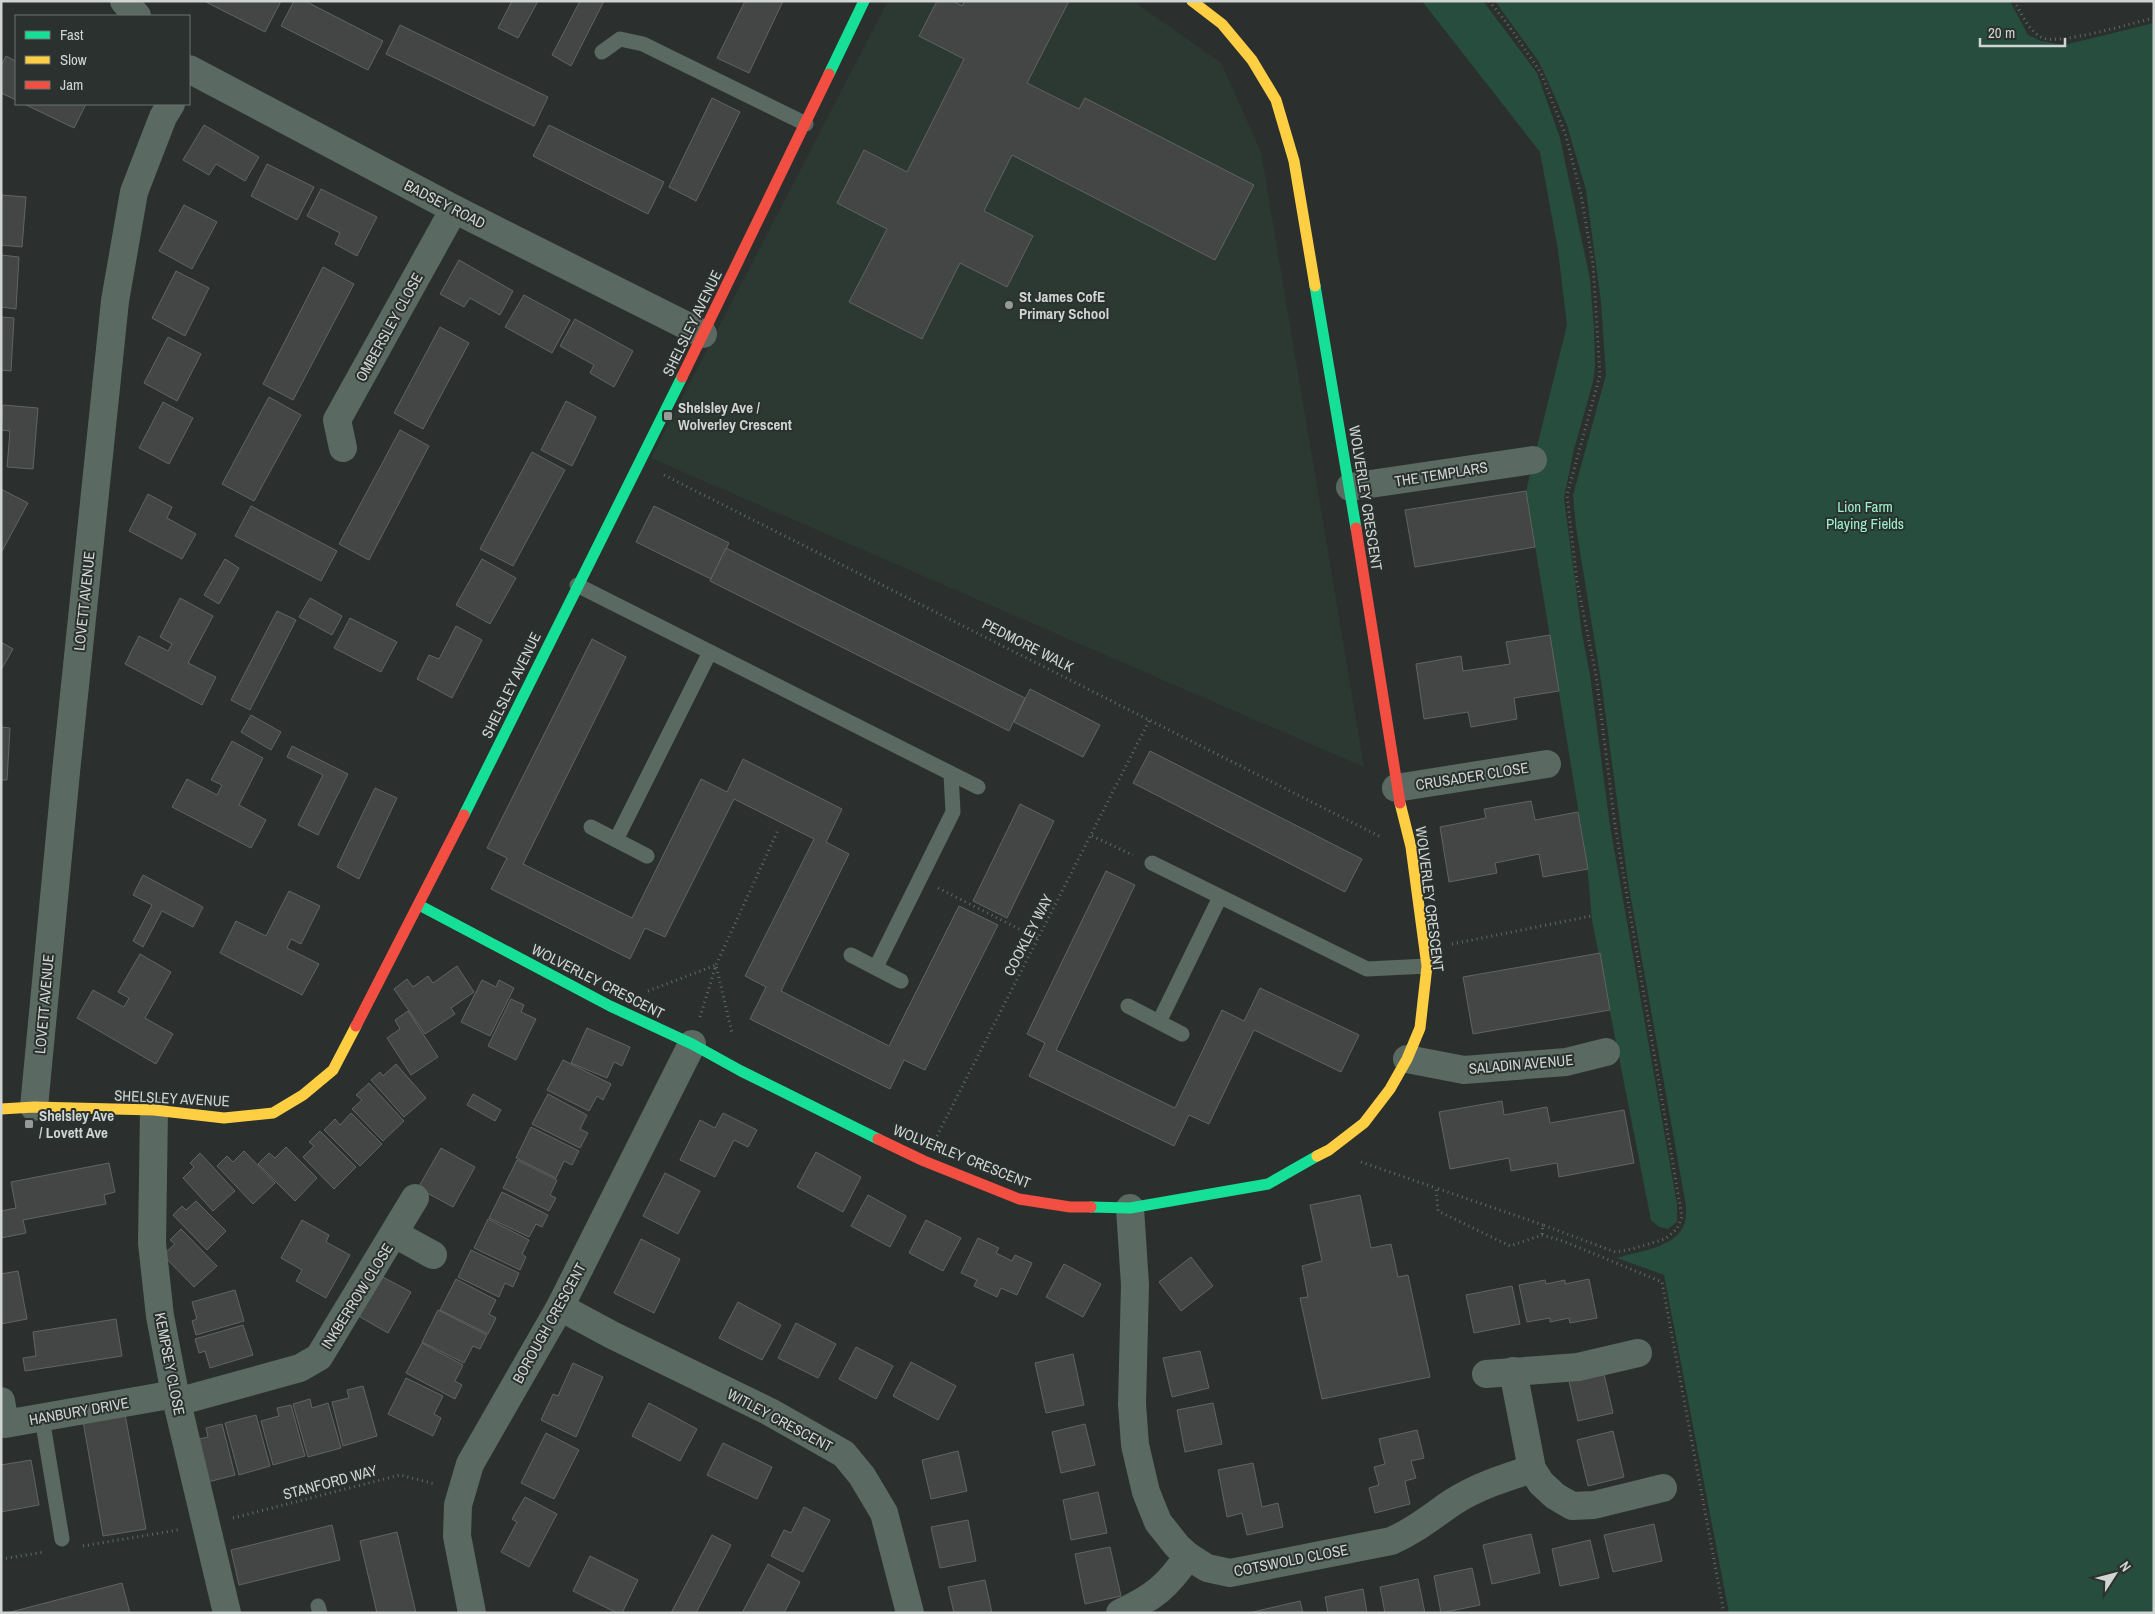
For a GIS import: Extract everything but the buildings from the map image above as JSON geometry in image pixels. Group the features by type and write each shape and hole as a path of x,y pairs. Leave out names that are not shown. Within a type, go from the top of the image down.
{"street":[{"path":"124,1 136,15"},
{"name":"SHELSLEY AVENUE","path":"1,1109 34,1107 154,1110 224,1118 274,1113 303,1095 333,1070 418,905 704,334 864,1"},
{"name":"WOLVERLEY CRESCENT","path":"418,905 610,1006 692,1044 741,1071 924,1160 1019,1199 1070,1207 1130,1208 1268,1184 1329,1150 1364,1123 1390,1089 1407,1059 1420,1028 1426,966 1408,835 1396,788 1350,487 1294,161 1276,100 1252,60 1222,24 1192,1"},
{"name":"BADSEY ROAD","path":"190,72 454,209 704,334"},
{"name":"LOVETT AVENUE","path":"34,1107 66,772 115,301 134,192 163,117 170,105"},
{"name":"OMBERSLEY CLOSE","path":"343,448 337,420 454,209"},
{"name":"THE TEMPLARS","path":"1350,487 1533,460"},
{"name":"CRUSADER CLOSE","path":"1396,788 1547,764"},
{"name":"BOROUGH CRESCENT","path":"472,1613 457,1536 458,1505 470,1464 560,1307 692,1044"},
{"name":"SALADIN AVENUE","path":"1407,1059 1464,1070 1566,1062 1606,1052"},
{"name":"KEMPSEY CLOSE","path":"154,1110 152,1242 160,1316 176,1398 227,1613"},
{"name":"INKBERROW CLOSE","path":"176,1398 300,1368 319,1357 416,1198"},
{"name":"COTSWOLD CLOSE","path":"1130,1208 1135,1285 1131,1371 1135,1444 1146,1492 1158,1522 1177,1546 1188,1556 1207,1568 1230,1573 1391,1541 1411,1533 1454,1502 1483,1485 1532,1469"},
{"name":"INKBERROW CLOSE","path":"395,1234 433,1255"},
{"name":"WITLEY CRESCENT","path":"560,1307 612,1335 770,1412 844,1454 862,1476 884,1513 910,1613"},
{"path":"1486,1374 1578,1367 1638,1353"},
{"path":"1523,1370 1532,1469 1541,1483 1555,1496 1572,1506 1590,1505 1662,1488"},
{"name":"HANBURY DRIVE","path":"1,1402 5,1424 176,1398"},
{"path":"1120,1613 1157,1593 1174,1578 1188,1556"}],"lane":[{"path":"602,52 620,39 643,44 806,124"},
{"path":"577,585 978,787"},
{"path":"616,840 710,652"},
{"path":"876,967 953,812 950,774"},
{"path":"591,827 647,856"},
{"path":"1152,863 1367,969 1426,966"},
{"path":"1159,1022 1220,897"},
{"path":"851,955 901,980"},
{"path":"1128,1006 1182,1034"},
{"path":"42,1418 62,1538"}],"path":[{"path":"1489,1 1541,73 1566,136 1581,195 1593,264 1600,375 1567,495 1577,582 1596,675 1618,844 1682,1217 1677,1229 1665,1239 1632,1250 1615,1252 1543,1225 1542,1235"},
{"path":"2014,1 2030,29 2044,38 2066,39 2154,18"},
{"name":"PEDMORE WALK","path":"639,462 1382,838 1408,835"},
{"name":"COOKLEY WAY","path":"924,1160 1092,836 1150,719"},
{"path":"692,1044 716,965 779,828"},
{"path":"1092,836 1152,863"},
{"path":"920,879 1039,939"},
{"path":"1424,949 1591,916"},
{"path":"610,1006 716,965"},
{"path":"716,965 741,1071"},
{"path":"1329,1150 1436,1188"},
{"name":"STANFORD WAY","path":"79,1546 205,1526 400,1475 461,1490"},
{"path":"1,1559 50,1551"}],"shaded area":[{"name":"St James CofE Primary School","path":"888,1 1133,1 1221,63 1261,152 1364,767 651,458"}],"green space":[{"path":"1422,1 1483,1 1537,73 1560,138 1590,279 1595,366 1593,382 1573,453 1564,498 1610,826 1677,1204 1677,1222 1668,1229 1659,1227 1651,1220 1592,920 1587,863 1526,491 1567,325 1558,250 1540,152"},
{"name":"Lion Farm Playing Fields","path":"1495,1 2010,1 2028,35 2041,41 2064,45 2154,23 2154,1613 1729,1613 1664,1275 1617,1258 1656,1247 1674,1238 1681,1231 1685,1222 1686,1206 1628,882 1601,681 1576,527 1573,495 1606,375 1601,302 1586,190 1567,125 1539,62"}],"traffic: fast":[{"path":"829,74 864,1"},
{"path":"1315,286 1356,528"},
{"path":"464,815 682,377"},
{"path":"419,905 610,1006 692,1044 741,1071 878,1139"},
{"path":"1091,1207 1130,1208 1268,1184 1317,1156"}],"traffic: slow":[{"path":"1192,1 1222,24 1252,60 1276,100 1294,161 1315,286"},
{"path":"1317,1156 1329,1150 1364,1123 1390,1089 1407,1059 1420,1028 1427,966 1411,847 1400,803"},
{"path":"1,1109 34,1107 154,1110 224,1118 273,1113 303,1095 333,1070 356,1026"}],"traffic: jam":[{"path":"682,377 829,74"},
{"path":"1356,528 1400,803"},
{"path":"356,1026 464,815"},
{"path":"878,1139 924,1161 1019,1199 1070,1207 1091,1207"}],"place":[{"name":"St James CofE Primary School","path":"1009,305"},
{"name":"Shelsley Ave / Wolverley Crescent","path":"668,416"},
{"name":"Shelsley Ave / Lovett Ave","path":"29,1124"}]}
